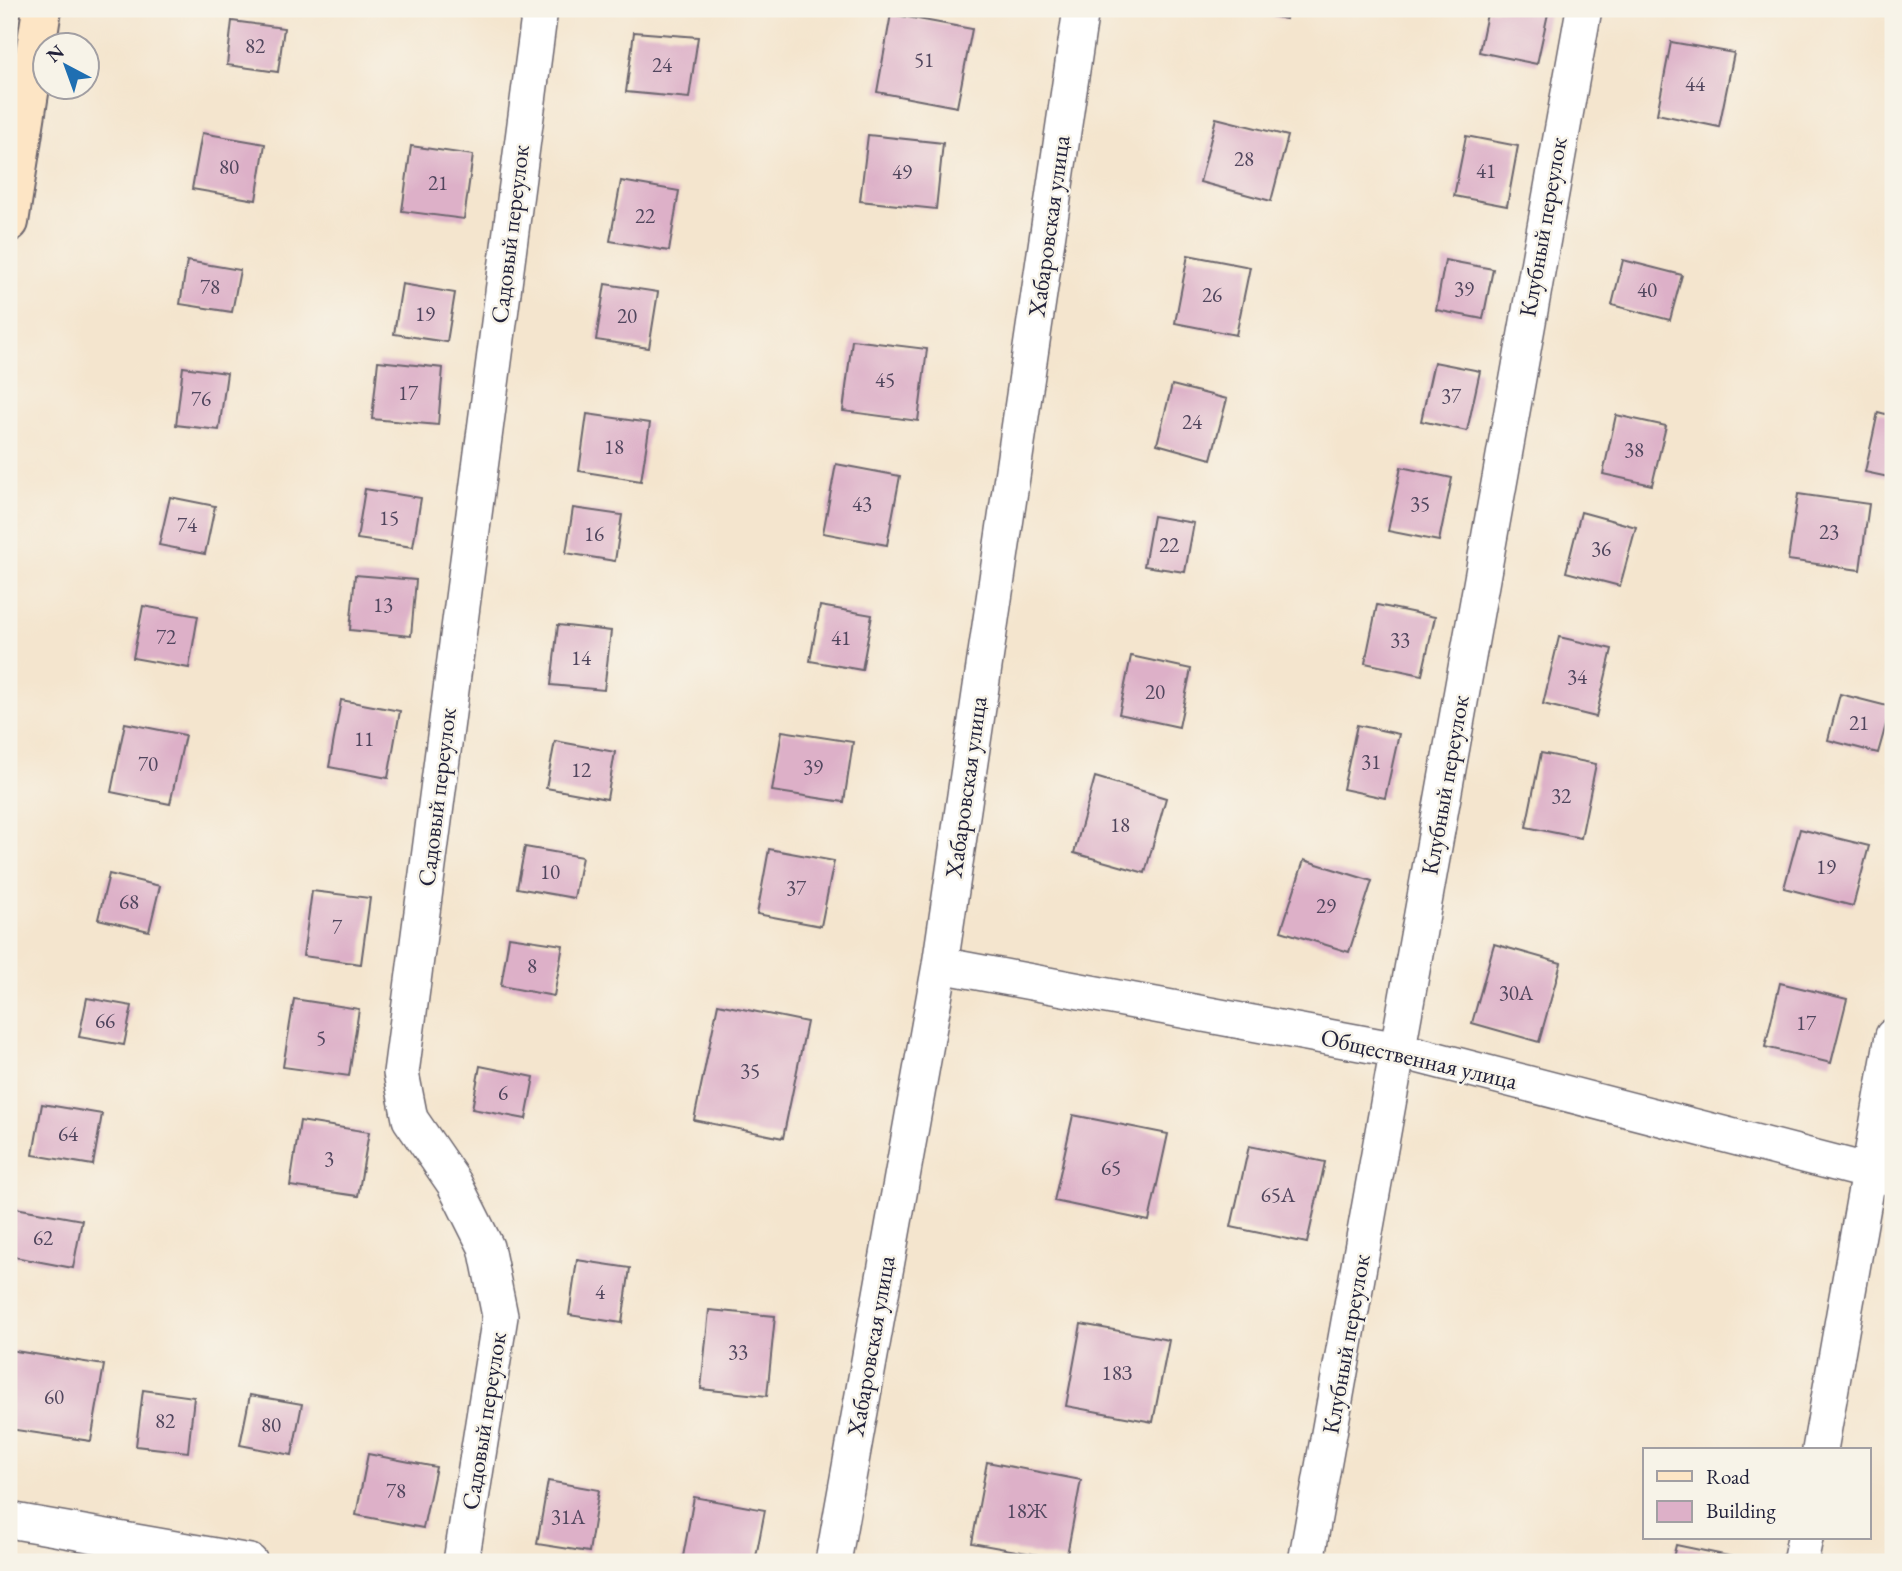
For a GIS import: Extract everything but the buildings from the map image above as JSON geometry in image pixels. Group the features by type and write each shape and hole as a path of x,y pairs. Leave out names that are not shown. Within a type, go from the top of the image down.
{"street":[{"path":"9,222 42,9"},
{"name":"Садовый переулок","path":"461,1562 500,1316 486,1247 454,1183 410,1119 401,1073 540,9"},
{"name":"Хабаровская улица","path":"833,1562 940,965 1081,9"},
{"name":"Клубный переулок","path":"1306,1562 1584,9"},
{"name":"Общественная улица","path":"940,965 1398,1050 1880,1175"},
{"path":"1820,1448 1880,1175 1893,1036"},
{"path":"9,1520 250,1562"},
{"path":"1800,1562 1805,1540"}]}
